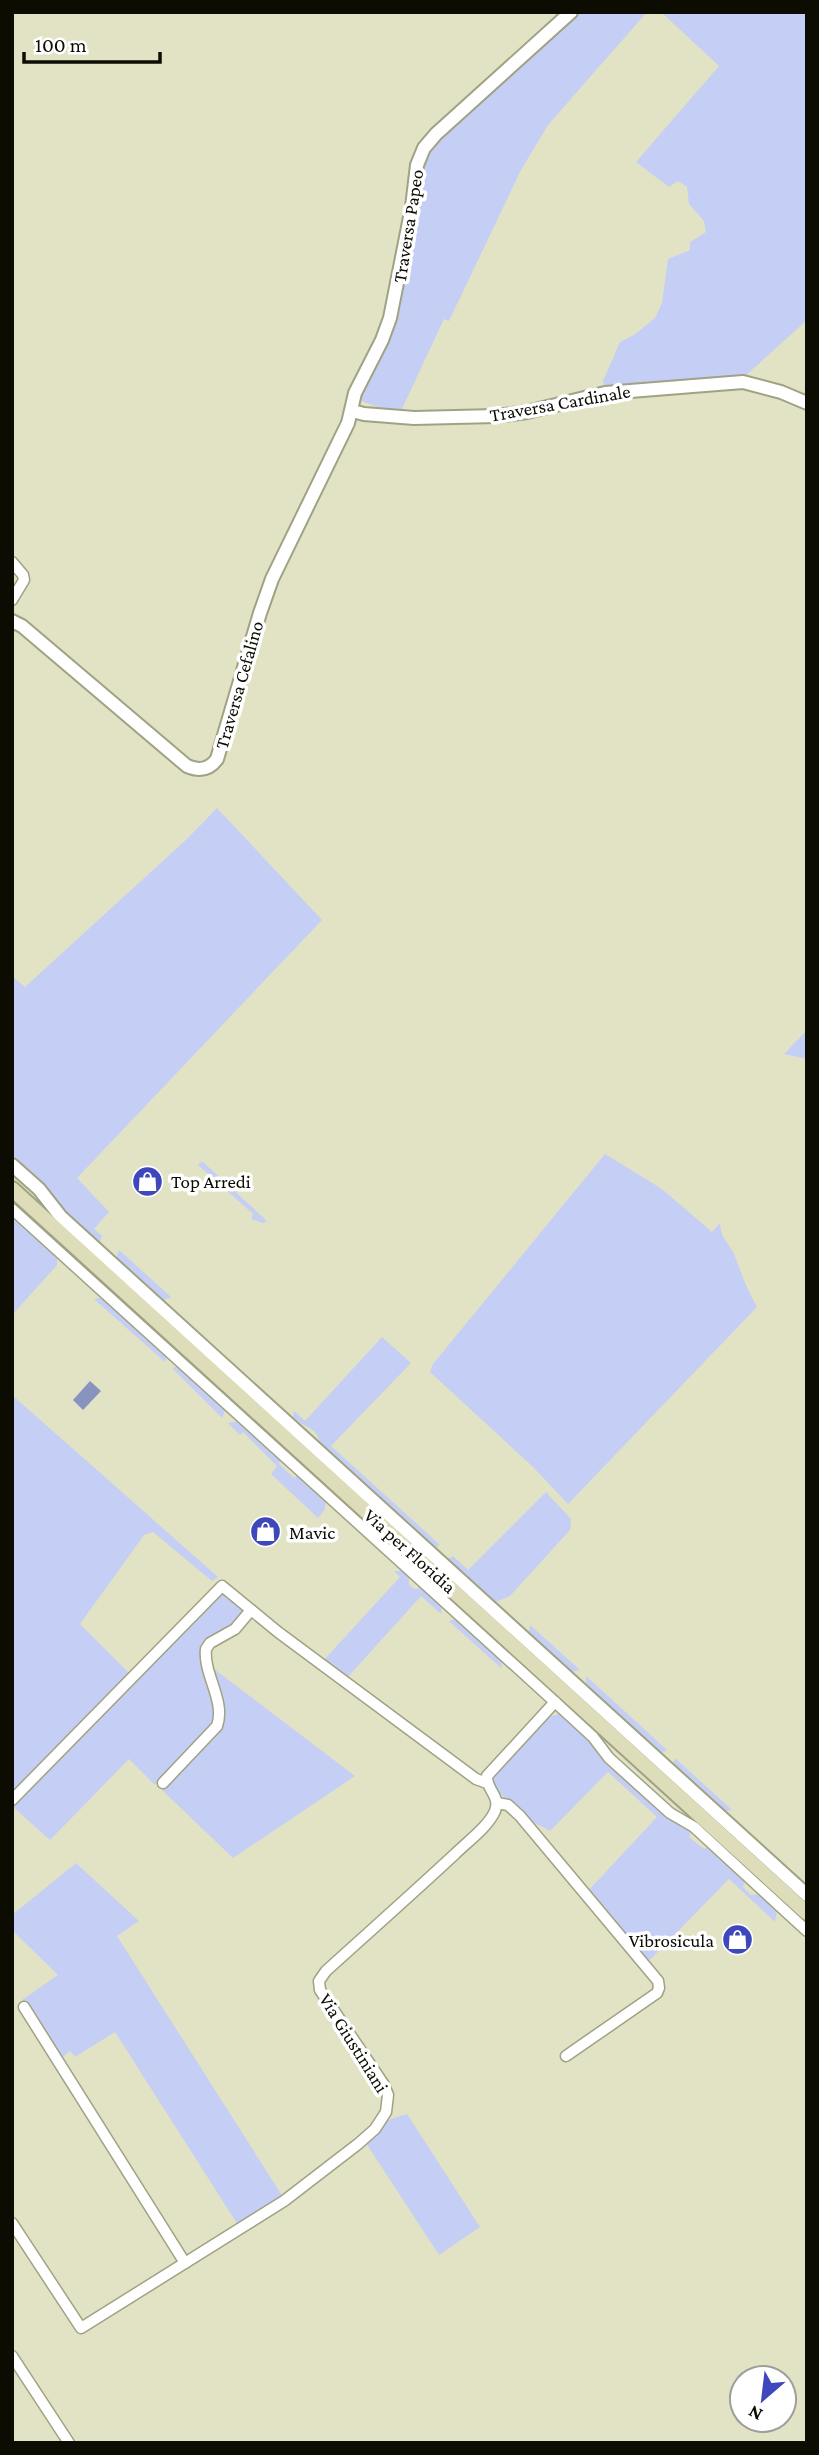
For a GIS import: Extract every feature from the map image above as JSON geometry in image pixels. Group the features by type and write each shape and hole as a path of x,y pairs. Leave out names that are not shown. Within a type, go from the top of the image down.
{"main road":[{"name":"Via per Floridia","path":"12,1189 807,1913"}],"street":[{"name":"Traversa Papeo","path":"352,411 355,393 382,340 396,301 417,164 424,148 571,12"},
{"name":"Traversa Cardinale","path":"352,411 414,418 496,416 527,412 605,393 743,382 781,391 807,403"},
{"name":"Traversa Cefalino","path":"12,621 22,626 187,766 197,770 212,766 217,759 272,579 352,411"},
{"path":"12,562 24,580 12,600"},
{"path":"12,1165 39,1189 61,1217 807,1895"},
{"path":"12,1209 555,1702 593,1737 619,1767 670,1813 694,1827 807,1931"},
{"path":"12,1800 222,1586 476,1779 487,1783 496,1796 497,1803 508,1805 520,1816 658,1981 657,1993 566,2056"},
{"path":"163,1783 217,1726 220,1716 206,1662 206,1649 210,1643 235,1629 251,1610"},
{"path":"487,1783 491,1770 555,1702"},
{"name":"Via Giustiniani","path":"12,2223 81,2328 284,2201 358,2144 382,2120 388,2103 384,2085 320,1990 319,1981 326,1971 467,1842 491,1817 497,1803"},
{"path":"24,2007 185,2263"},
{"path":"12,2356 69,2443"}],"shaded area":[{"path":"576,12 647,12 548,125 521,170 449,321 444,319 401,411 361,401 359,392 382,348 421,166 427,151"},
{"path":"661,12 807,12 807,320 744,377 605,388 603,381 620,342 634,335 655,318 662,303 668,259 690,250 690,242 706,232 704,221 689,204 687,187 678,181 669,187 636,162 719,66"},
{"path":"217,808 322,920 77,1178 109,1212 94,1229 102,1236 99,1245 62,1211 44,1187 12,1158 12,976 25,987 188,838"},
{"path":"807,1030 807,1059 784,1054"},
{"path":"605,1154 662,1189 712,1232 720,1223 723,1237 734,1254 757,1307 568,1504 533,1467 430,1372 433,1364"},
{"path":"202,1161 267,1221 263,1223 251,1219 253,1214 198,1165"},
{"path":"12,1213 57,1254 57,1265 12,1315"},
{"path":"119,1250 171,1297 162,1301 116,1258"},
{"path":"104,1297 168,1355 165,1362 94,1299"},
{"path":"382,1337 411,1363 331,1446 440,1545 436,1547 320,1444 313,1431 293,1417 294,1411 305,1421"},
{"path":"180,1366 226,1408 222,1418 172,1368"},
{"path":"90,1381 101,1391 83,1410 73,1400"},
{"path":"12,1395 218,1577 212,1581 153,1532 144,1535 80,1624 132,1676 12,1798"},
{"path":"240,1421 282,1459 279,1464 294,1478 299,1474 326,1499 325,1509 318,1518 271,1474 277,1466 243,1432 240,1435 228,1423"},
{"path":"546,1492 571,1519 570,1530 510,1596 496,1602 448,1559 453,1556 468,1570"},
{"path":"394,1571 403,1571 409,1576 409,1584 414,1589 422,1588 442,1606 441,1614 421,1596 346,1679 323,1661 400,1577"},
{"path":"222,1589 247,1610 233,1626 208,1641 209,1684 218,1709 213,1726 155,1785 129,1759 50,1840 12,1806 12,1802"},
{"path":"455,1619 502,1661 501,1668 449,1621"},
{"path":"530,1625 580,1670 572,1672 529,1632"},
{"path":"214,1669 355,1776 233,1858 162,1790 224,1720"},
{"path":"586,1676 667,1750 661,1753 586,1684"},
{"path":"561,1713 639,1791 691,1832 689,1837 704,1849 708,1847 745,1881 743,1887 751,1895 759,1894 777,1910 775,1922 729,1879 647,1963 588,1891 657,1817 608,1772 550,1831 529,1820 494,1788 491,1777 543,1719"},
{"path":"675,1758 732,1810 725,1811 673,1764"},
{"path":"76,1863 139,1921 117,1936 283,2197 238,2225 115,2032 75,2057 70,2051 60,2059 22,2000 58,1975 12,1930 12,1915"},
{"path":"407,2114 480,2227 439,2255 366,2143 388,2120"}],"place":[{"name":"Top Arredi","path":"148,1181"},
{"name":"Mavic","path":"266,1532"},
{"name":"Vibrosicula","path":"737,1940"}]}
